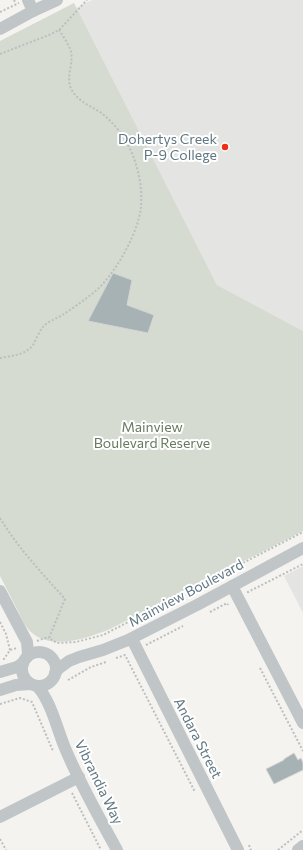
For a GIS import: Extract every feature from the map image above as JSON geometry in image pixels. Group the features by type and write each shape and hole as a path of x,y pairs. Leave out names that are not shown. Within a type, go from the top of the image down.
{"street":[{"path":"0,29 33,11 58,0"},
{"path":"24,1 33,11"},
{"name":"Mainview Boulevard","path":"53,677 58,669 69,660 103,650 132,639 303,548"},
{"path":"232,586 303,723"},
{"path":"0,591 27,642 28,654 22,671 26,680 34,685"},
{"path":"0,690 16,685 47,685 53,677 56,669 55,663 23,633"},
{"name":"Andara Street","path":"132,639 238,850"},
{"path":"0,672 18,667 34,653 45,654"},
{"name":"Mainview Boulevard","path":"45,654 59,658 79,657"},
{"name":"Vibrandia Way","path":"53,677 52,697 57,727"},
{"name":"Vibrandia Way","path":"34,685 41,691 46,699 65,748 117,850"},
{"path":"0,817 79,777"},
{"path":"298,850 303,846"}],"path":[{"path":"14,0 16,4"},
{"path":"0,54 59,30 87,0"},
{"path":"0,12 24,1"},
{"path":"0,358 27,351 32,346 44,326 87,298 100,286 122,259 137,223 140,208 141,191 139,176 129,147 123,136 104,115 77,98 71,90 68,82 71,52 67,42 59,30"},
{"path":"0,518 6,529 26,555 65,599 49,638 57,643 76,642 103,635 303,532"},
{"path":"251,599 248,592 303,564"},
{"path":"209,612 227,603 231,610"},
{"path":"0,622 6,634 10,650 4,659 0,660"},
{"path":"147,644 189,623"},
{"path":"68,680 92,668 125,655 196,794"},
{"path":"260,666 303,751"},
{"path":"0,704 20,698 32,702 53,752"},
{"path":"67,783 101,850"},
{"path":"278,850 303,830"},
{"path":"0,839 6,850"}],"shaded area":[{"name":"Dohertys Creek P-9 College","path":"92,0 303,0 303,331 217,285 76,8"},
{"path":"303,566 303,613 284,576"}],"green space":[{"name":"Mainview Boulevard Reserve","path":"74,3 217,285 303,331 303,531 110,629 81,639 59,642 39,638 29,630 0,576 0,41"}],"building":[{"path":"113,273 132,280 127,305 154,315 148,333 88,321"},
{"path":"294,753 298,760 301,758 303,770 274,784 266,769"}],"place":[{"name":"Dohertys Creek P-9 College","path":"225,147"}]}
